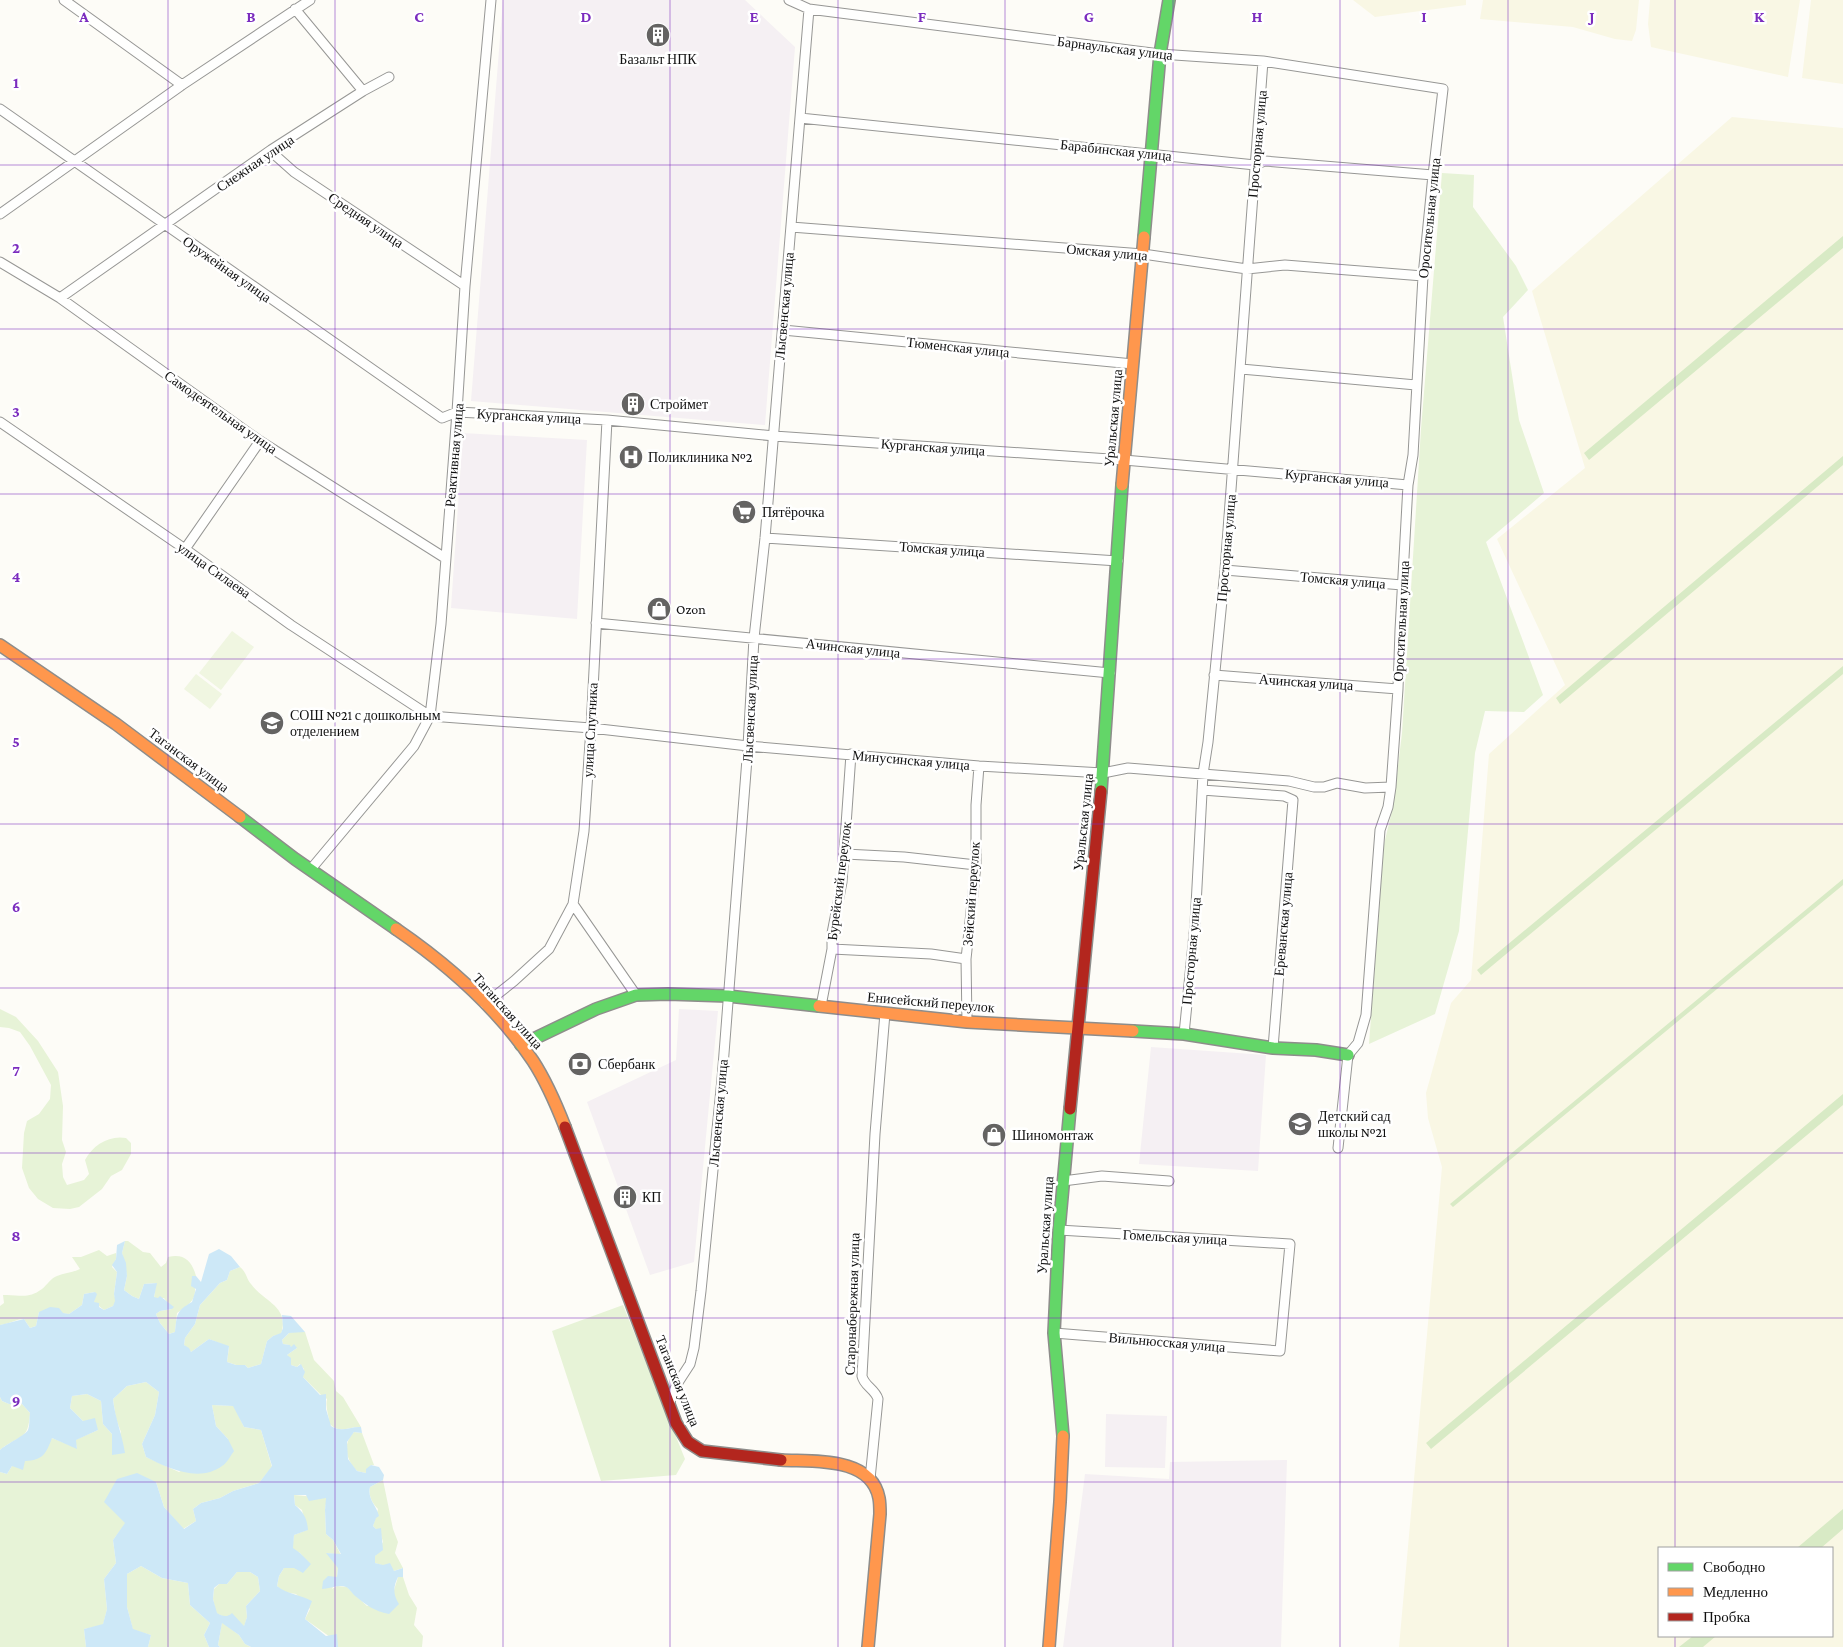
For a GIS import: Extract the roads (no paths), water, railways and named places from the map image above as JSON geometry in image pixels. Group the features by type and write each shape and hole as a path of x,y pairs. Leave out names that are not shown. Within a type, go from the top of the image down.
{"main road":[{"name":"Уральская улица","path":"1049,1647 1060,1502 1063,1429 1054,1333 1059,1230 1077,1027 1103,773 1124,460 1160,54 1169,0"},
{"name":"Таганская улица","path":"0,645 116,724 311,869 439,961 485,1004 521,1045 534,1063 557,1106 676,1424 688,1442 702,1451 757,1458 840,1464 858,1469 870,1479"},
{"name":"Енисейский переулок","path":"521,1045 596,1009 636,995 668,994 728,996 967,1022 1184,1034 1273,1048 1316,1050 1348,1055"},
{"name":"Старонабережная улица","path":"868,1647 880,1514 879,1498 870,1479"}],"street":[{"path":"64,0 182,85"},
{"path":"0,214 182,85 310,0"},
{"name":"Реактивная улица","path":"311,869 414,746 430,716 441,624 465,286 491,0"},
{"name":"Барнаульская улица","path":"789,0 809,9 1160,54 1263,61 1443,89"},
{"path":"295,9 363,91"},
{"name":"Лысвенская улица","path":"669,1404 677,1384 690,1364 694,1348 721,1088 748,746 754,638 766,538 809,9"},
{"name":"Просторная улица","path":"1184,1034 1195,924 1203,774 1208,742 1225,570 1263,61"},
{"name":"Снежная улица","path":"60,298 271,150 363,91 389,77"},
{"name":"Оросительная улица","path":"1338,1148 1348,1055 1358,1043 1366,1015 1380,830 1388,807 1390,787 1398,689 1408,484 1413,455 1423,276 1443,89"},
{"name":"Оружейная улица","path":"0,110 442,418 457,412"},
{"name":"Барабинская улица","path":"800,118 1255,165 1265,162 1433,175"},
{"name":"Средняя улица","path":"271,150 294,172 465,286"},
{"name":"Омская улица","path":"791,228 1143,254 1246,269 1285,265 1423,276"},
{"name":"Самодеятельная улица","path":"0,262 60,298 260,440 445,558"},
{"name":"Тюменская улица","path":"782,330 1133,364"},
{"path":"1241,368 1416,385"},
{"name":"Курганская улица","path":"457,412 606,420 774,436 1124,460 1408,484"},
{"name":"улица Спутника","path":"485,1004 549,949 573,904 584,831 606,420"},
{"name":"улица Силаева","path":"0,422 185,549 291,625 430,716"},
{"path":"185,549 260,440"},
{"name":"Томская улица","path":"766,538 1118,561"},
{"name":"Томская улица","path":"1225,570 1402,585"},
{"name":"Ачинская улица","path":"596,624 1110,673"},
{"name":"Ачинская улица","path":"1214,675 1398,689"},
{"name":"Минусинская улица","path":"430,716 591,728 748,746 979,766 1103,773 1128,768 1289,781 1324,788 1337,783 1365,788 1390,787"},
{"name":"Бурейский переулок","path":"821,1006 832,949 832,932 842,882 851,754"},
{"name":"Зейский переулок","path":"967,1022 966,959 976,864 976,805 979,766"},
{"name":"Ереванская улица","path":"1202,790 1284,796 1293,800 1273,1048"},
{"path":"845,854 976,864"},
{"path":"573,904 636,995"},
{"path":"832,949 931,954 966,959"},
{"name":"Старонабережная улица","path":"870,1479 878,1399 876,1394 863,1382 862,1376 875,1134 885,1013"},
{"path":"1063,1181 1102,1176 1169,1181"},
{"name":"Гомельская улица","path":"1059,1230 1290,1244 1280,1351"},
{"name":"Вильнюсская улица","path":"1054,1333 1280,1351"}],"water":[{"path":"125,1241 122,1253 126,1263 127,1276 124,1290 139,1299 144,1284 157,1283 154,1297 158,1298 160,1296 174,1307 156,1314 160,1323 169,1334 175,1332 177,1317 180,1311 192,1302 196,1289 191,1286 192,1276 196,1276 201,1282 209,1254 219,1249 231,1256 240,1267 230,1271 227,1280 220,1283 200,1305 195,1324 185,1338 184,1345 191,1352 209,1339 229,1346 227,1362 245,1365 248,1368 261,1364 267,1341 281,1333 283,1328 282,1315 291,1316 305,1332 289,1333 282,1340 283,1344 290,1345 291,1347 294,1344 297,1348 287,1355 291,1358 291,1365 297,1367 301,1364 305,1372 303,1377 320,1395 326,1394 326,1409 331,1426 339,1429 361,1427 362,1433 354,1432 347,1442 348,1459 357,1471 366,1473 366,1469 371,1465 379,1467 384,1475 383,1480 370,1487 369,1491 379,1516 376,1518 373,1526 376,1529 381,1528 383,1550 375,1556 375,1563 383,1565 390,1563 394,1571 403,1568 403,1577 398,1577 395,1584 395,1594 399,1604 389,1614 362,1602 346,1587 322,1589 323,1581 328,1576 337,1577 338,1568 326,1553 341,1554 333,1540 326,1534 326,1498 309,1501 306,1495 294,1495 295,1505 304,1516 308,1530 294,1535 293,1548 311,1564 303,1573 294,1568 284,1568 279,1576 277,1586 312,1601 305,1619 326,1636 337,1634 338,1647 251,1647 245,1644 239,1635 222,1623 218,1645 220,1647 209,1647 204,1635 210,1623 190,1605 188,1583 162,1578 141,1566 127,1574 127,1607 133,1629 151,1635 148,1647 86,1647 84,1629 103,1624 107,1609 104,1579 116,1563 113,1540 125,1523 104,1502 117,1479 137,1473 156,1482 164,1507 184,1529 196,1521 193,1509 201,1503 259,1483 272,1466 261,1430 244,1427 233,1406 212,1405 216,1426 228,1439 234,1451 222,1466 213,1471 193,1474 173,1469 146,1457 142,1444 155,1415 159,1392 146,1382 127,1386 113,1399 125,1453 112,1455 112,1434 103,1424 101,1401 87,1394 72,1396 70,1408 83,1421 95,1418 98,1430 76,1440 77,1449 52,1438 43,1455 40,1458 25,1461 23,1470 12,1466 7,1474 0,1472 0,1450 27,1432 30,1413 22,1404 9,1404 2,1401 0,1397 0,1325 24,1319 30,1328 36,1326 39,1312 50,1307 59,1308 63,1313 69,1314 82,1305 84,1294 95,1292 97,1294 94,1302 99,1303 99,1307 104,1310 113,1306 117,1272 112,1265 116,1259 117,1245","holes":["237,1572 250,1572 258,1577 260,1591 246,1606 247,1617 244,1626 232,1613 228,1616 217,1613 213,1599 214,1588 219,1584 227,1584"]}],"place":[{"name":"Базальт НПК","path":"658,35"},
{"name":"Строймет","path":"633,404"},
{"name":"Поликлиника №2","path":"631,457"},
{"name":"Пятёрочка","path":"744,512"},
{"name":"Ozon","path":"659,609"},
{"name":"СОШ №21 с дошкольным отделением","path":"272,723"},
{"name":"Сбербанк","path":"580,1064"},
{"name":"Детский сад школы №21","path":"1300,1124"},
{"name":"Шиномонтаж","path":"994,1135"},
{"name":"КП","path":"625,1197"}]}
